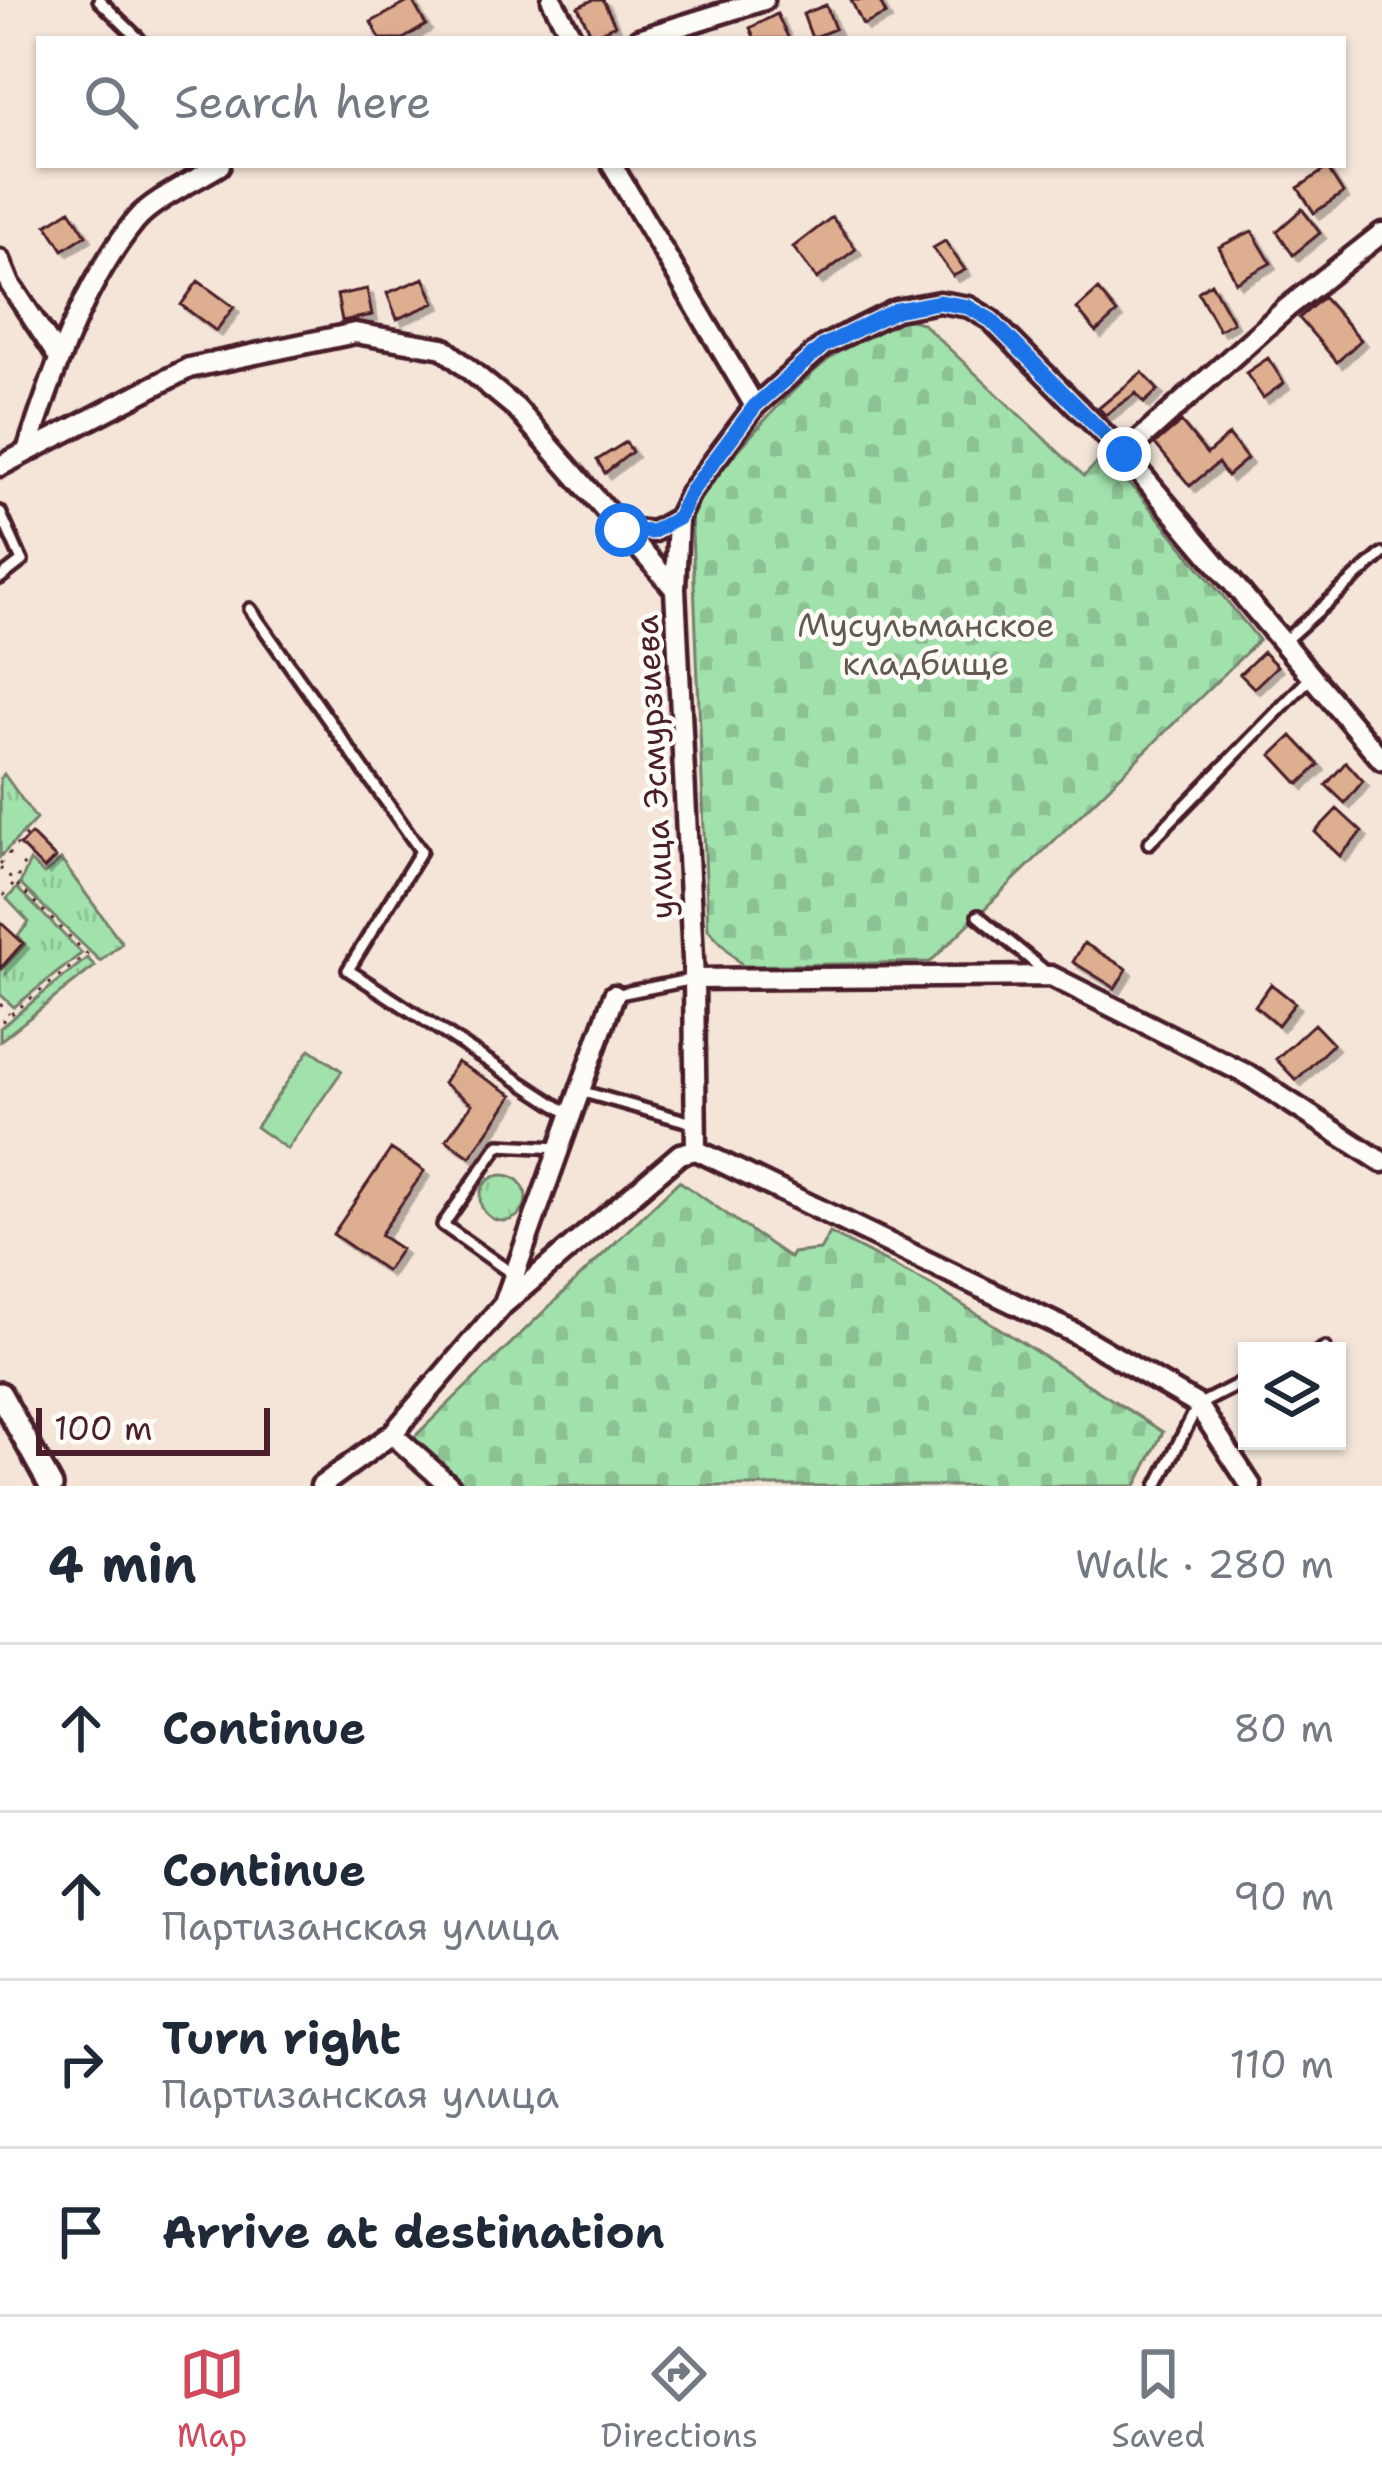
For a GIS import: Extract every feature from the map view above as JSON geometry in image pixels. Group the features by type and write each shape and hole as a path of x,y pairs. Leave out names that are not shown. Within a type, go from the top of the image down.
{"street":[{"path":"552,0 571,36"},
{"path":"649,36 764,0"},
{"path":"28,448 59,358 93,287 137,218 215,168"},
{"path":"614,168 755,406"},
{"path":"1124,454 1287,308 1382,233"},
{"path":"0,261 59,358"},
{"path":"676,589 678,518 690,493 755,406 823,346 896,310 939,302 968,307 991,320 1124,454 1382,760"},
{"name":"улица Эсмурзиева","path":"0,466 189,368 355,333 443,348 516,408 676,589 694,979 696,1150"},
{"path":"622,530 652,532 678,518"},
{"path":"694,979 1051,976 1248,1075 1382,1162"},
{"path":"503,1305 614,995"},
{"path":"321,1486 392,1434 503,1305 680,1154 696,1150 1075,1333 1198,1405 1251,1486"},
{"path":"0,1394 51,1486"},
{"path":"392,1434 450,1486"}],"lane":[{"path":"99,0 136,36"},
{"path":"0,512 22,561 0,578"},
{"path":"1282,643 1382,554"},
{"path":"250,609 421,851 348,970 571,1115"},
{"path":"1149,843 1311,677"},
{"path":"978,916 1051,976"},
{"path":"614,995 694,979"},
{"path":"580,1091 696,1124"},
{"path":"514,1275 443,1226 499,1145 560,1148"},
{"path":"1157,1486 1198,1405 1238,1385"}],"path":[{"path":"0,1023 87,954 0,866 32,828"},
{"path":"3,896 15,884 25,861"},
{"path":"0,1004 10,1015"}],"green space":[{"name":"Мусульманское кладбище","path":"910,320 922,323 1084,476 1102,458 1139,494 1259,640 930,962 743,966 708,929 691,507 760,425 820,366 881,327"},
{"path":"4,774 36,819 0,857 0,779"},
{"path":"61,860 122,943 100,961 20,884 30,861 44,874"},
{"path":"17,888 82,953 14,1007 0,994 0,971 25,944 18,936 29,922 7,899"},
{"path":"87,958 95,966 0,1041 0,1028"},
{"path":"310,1049 342,1071 287,1149 256,1127"},
{"path":"503,1175 519,1182 526,1198 519,1214 503,1221 487,1214 480,1198 487,1182"},
{"path":"679,1181 790,1258 793,1253 820,1250 830,1233 931,1285 1163,1432 1136,1486 462,1486 411,1440"}],"building":[{"path":"412,0 426,25 408,36 378,36 371,22"},
{"path":"603,0 615,25 592,36 578,7"},
{"path":"851,0 879,0 886,14 863,25"},
{"path":"826,5 835,29 811,36 803,14"},
{"path":"777,14 788,36 754,36 750,28"},
{"path":"1327,168 1343,193 1314,213 1298,188"},
{"path":"1302,209 1320,233 1293,255 1277,231"},
{"path":"70,210 86,235 63,250 47,225"},
{"path":"832,217 856,249 817,279 793,247"},
{"path":"1252,231 1271,263 1236,282 1219,247"},
{"path":"945,241 965,270 953,276 933,248"},
{"path":"424,278 435,303 397,319 387,293"},
{"path":"198,281 234,307 216,331 181,305"},
{"path":"1211,283 1233,322 1219,330 1198,292"},
{"path":"367,289 372,315 342,321 337,295"},
{"path":"1098,290 1117,313 1096,332 1077,309"},
{"path":"1323,297 1361,340 1337,362 1299,318"},
{"path":"1268,358 1284,383 1263,398 1246,373"},
{"path":"1142,372 1158,390 1144,403 1136,393 1105,415 1099,408"},
{"path":"1181,422 1207,454 1229,435 1247,459 1227,476 1218,463 1190,486 1155,444"},
{"path":"626,442 632,452 605,473 597,460"},
{"path":"1263,652 1277,666 1254,688 1240,674"},
{"path":"1292,736 1319,765 1299,784 1272,755"},
{"path":"1346,762 1363,781 1345,803 1326,785"},
{"path":"1337,809 1362,832 1340,856 1315,832"},
{"path":"31,834 55,858 44,869 20,845"},
{"path":"0,922 23,943 0,969"},
{"path":"1084,943 1127,969 1115,988 1073,962"},
{"path":"1271,984 1295,1003 1278,1025 1255,1006"},
{"path":"1314,1024 1333,1044 1296,1080 1276,1059"},
{"path":"457,1062 513,1095 470,1157 446,1140 472,1104 443,1083"},
{"path":"391,1149 424,1171 380,1235 401,1249 386,1271 333,1234"}],"route":[{"path":"622,530 652,532 678,518 690,493 755,406 823,346 896,310 939,302 968,307 991,320 1124,454"}]}
